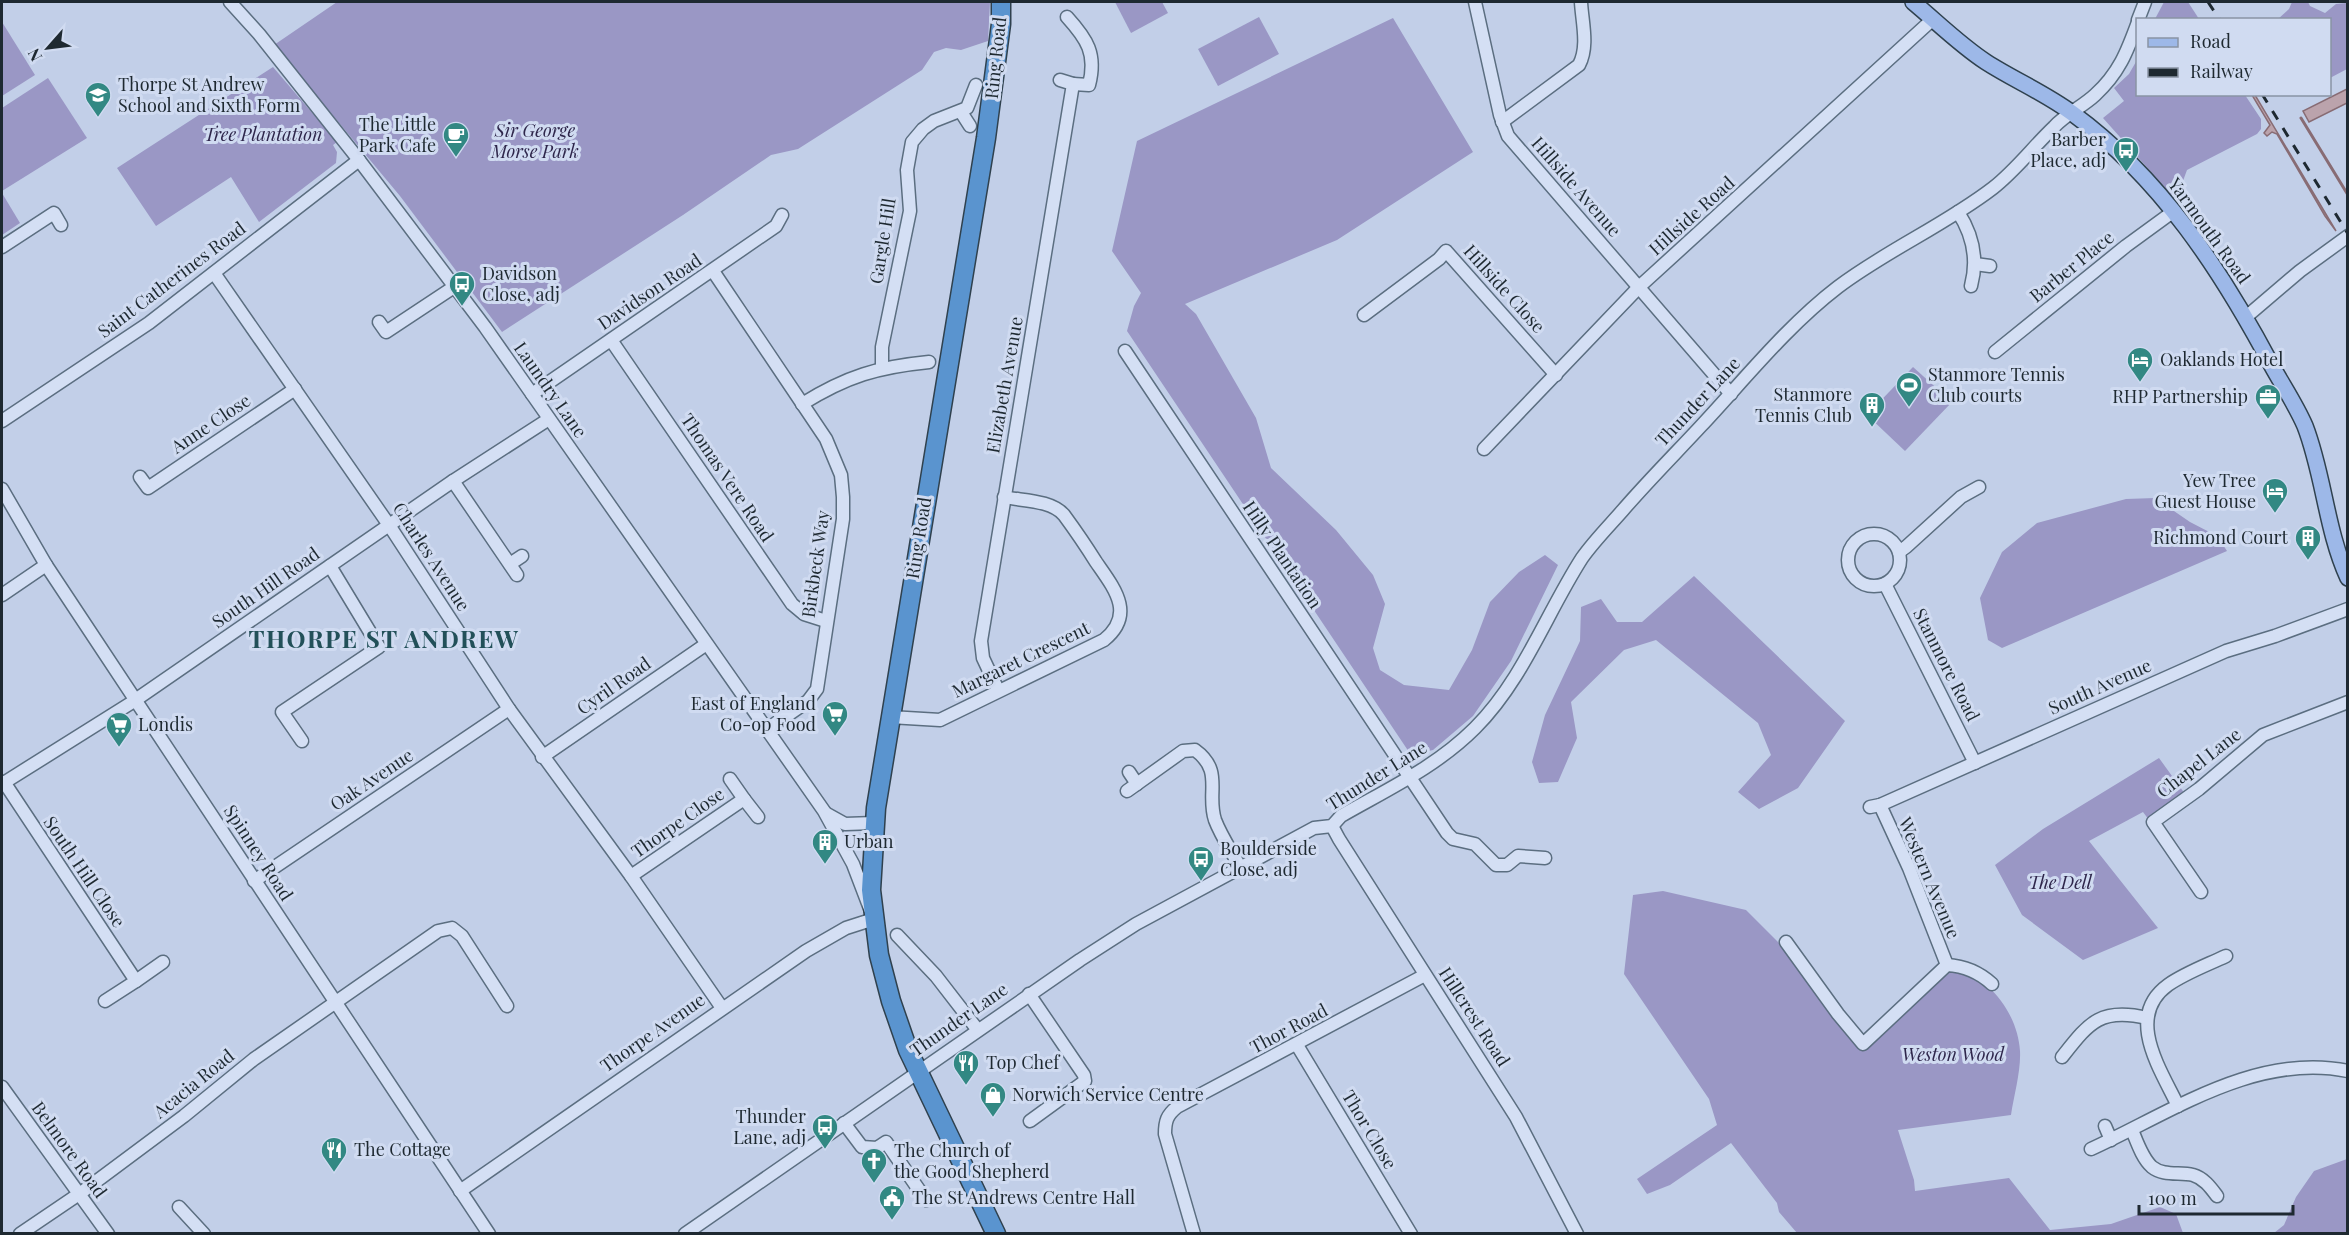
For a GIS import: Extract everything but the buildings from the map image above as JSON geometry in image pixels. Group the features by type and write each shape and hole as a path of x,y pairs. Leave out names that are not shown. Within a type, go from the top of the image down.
{"highway":[{"name":"Ring Road","path":"996,1233 918,1071 891,1001 879,955 871,890 874,823 986,138 1001,24 1001,2"}],"main road":[{"name":"Yarmouth Road","path":"1913,2 1985,62 2071,112 2122,154 2174,211 2220,273 2246,316 2304,425 2313,450 2331,529 2348,578"}],"street":[{"name":"Laundry Lane","path":"230,2 259,34 359,160 549,418 705,645 824,812 853,864 874,919"},
{"name":"Hillside Avenue","path":"1476,2 1502,122 1511,141 1731,394"},
{"path":"1502,122 1579,64 1584,55 1585,45 1581,2"},
{"name":"Thunder Lane","path":"2139,18 2145,2"},
{"path":"1060,80 1089,85 1094,68 1090,47 1066,17"},
{"name":"Hillside Road","path":"1484,449 1639,287 1933,19"},
{"name":"Thunder Lane","path":"685,1233 977,1029 1136,924 1314,828 1332,826 1341,816 1410,778 1442,757 1489,713 1521,667 1565,586 1589,548 1799,321 1839,286 1958,212 2013,171 2053,127 2096,95 2122,65 2136,26"},
{"name":"Elizabeth Avenue","path":"998,690 981,650 1004,497 1073,84"},
{"path":"970,126 961,112 967,108 976,85"},
{"name":"Gargle Hill","path":"882,368 882,347 910,211 911,197 907,170 912,142 922,129 934,121 961,112"},
{"name":"Saint Catherines Road","path":"2,421 149,322 359,160"},
{"name":"Barber Place","path":"1995,352 2119,252 2174,211"},
{"path":"1958,212 1972,242 1975,264 1971,286"},
{"path":"2,247 56,214"},
{"name":"Davidson Road","path":"532,394 776,226 782,215"},
{"path":"2246,316 2300,270 2348,236"},
{"name":"Hillside Close","path":"1364,315 1439,259 1446,251 1556,375"},
{"path":"1975,264 1990,266"},
{"name":"Birkbeck Way","path":"713,271 826,439 841,475 843,519 814,695 766,730"},
{"name":"Charles Avenue","path":"214,273 389,525 542,757 631,876 722,1008"},
{"path":"386,332 454,287"},
{"name":"Thomas Vere Road","path":"611,340 792,604 804,614 826,621"},
{"name":"Hilly Plantation","path":"1125,351 1447,833 1453,839 1475,844 1496,865 1507,865 1518,856 1539,861"},
{"path":"802,404 837,384 882,368 929,362"},
{"name":"Anne Close","path":"148,489 295,389"},
{"name":"South Hill Road","path":"3,783 135,700 453,481 549,418"},
{"path":"140,477 156,500"},
{"path":"453,481 517,575"},
{"path":"1899,552 1906,548 1962,490 1979,487"},
{"name":"Spinney Road","path":"2,489 46,565 489,1233"},
{"name":"Margaret Crescent","path":"890,717 940,720 1104,640 1117,626 1120,614 1119,600 1111,584 1058,508 1004,497"},
{"path":"1866,535 1884,536 1893,542 1899,552 1898,570 1893,579 1885,584 1867,586 1851,574 1848,566 1850,548 1866,535"},
{"path":"510,564 522,556"},
{"path":"2,595 46,565"},
{"path":"302,741 282,712 379,647 330,566"},
{"name":"Stanmore Road","path":"1885,584 1975,763"},
{"name":"South Avenue","path":"1875,806 2226,651 2348,609"},
{"name":"Cyril Road","path":"542,757 705,645"},
{"name":"Chapel Lane","path":"2201,892 2153,822 2199,789 2263,735 2348,702"},
{"name":"Oak Avenue","path":"254,881 509,709"},
{"path":"1129,772 1132,788 1184,751 1195,750 1202,755 1209,763 1212,772 1215,819 1240,867"},
{"name":"Thorpe Close","path":"730,779 758,817"},
{"name":"South Hill Close","path":"3,783 136,981"},
{"name":"Thorpe Close","path":"631,876 744,799"},
{"name":"Western Avenue","path":"1875,806 1909,868 1947,965"},
{"path":"824,812 845,824 874,823"},
{"name":"Hillcrest Road","path":"1332,826 1516,1117 1577,1233"},
{"name":"Thorpe Avenue","path":"460,1191 722,1008 826,939 846,928 874,919"},
{"name":"Acacia Road","path":"20,1233 78,1195 184,1116 254,1059 438,931 447,927 452,928 462,936 507,1006"},
{"path":"897,935 936,976 977,1029"},
{"name":"Western Avenue","path":"1786,942 1838,1014 1863,1044 1947,965 1962,966 1992,984"},
{"path":"2178,1106 2151,1051 2147,1033 2147,1018 2152,1005 2166,987 2226,956"},
{"path":"105,1001 163,962"},
{"name":"Thor Road","path":"1194,1233 1165,1134 1165,1124 1169,1114 1177,1107 1425,975"},
{"path":"1029,994 1084,1075 1085,1082 1030,1122"},
{"path":"2062,1057 2088,1025 2099,1018 2112,1014 2130,1014 2147,1018"},
{"name":"Thor Close","path":"1297,1045 1411,1233"},
{"path":"2091,1149 2178,1106 2242,1079 2262,1074 2305,1069 2348,1071"},
{"name":"Belmore Road","path":"2,1087 78,1195 108,1233"},
{"path":"844,1123 862,1147 877,1148 886,1142 926,1200"},
{"path":"2105,1126 2111,1140"},
{"path":"2132,1130 2150,1166 2158,1171 2194,1175 2209,1186 2217,1196"},
{"path":"179,1207 204,1233"}],"green space":[{"name":"Sir George Morse Park","path":"337,2 990,2 988,41 961,50 946,48 934,52 922,70 798,149 771,155 502,332 400,196 274,45"},
{"path":"1115,2 1162,2 1168,13 1131,33"},
{"path":"2164,2 2188,2 2198,18 2156,18"},
{"path":"2292,2 2308,2 2310,6 2325,13 2336,4 2347,3 2347,69 2331,77 2331,18 2279,18 2289,9"},
{"path":"1259,17 1279,54 1218,86 1198,49"},
{"path":"1393,18 1473,152 1337,240 1185,304 1196,314 1256,418 1271,468 1336,530 1373,575 1385,604 1373,648 1380,670 1404,685 1449,690 1472,650 1490,602 1519,572 1545,555 1558,565 1511,661 1473,716 1433,750 1411,755 1127,331 1134,306 1141,293 1112,251 1137,141"},
{"path":"2,22 35,75 2,96"},
{"path":"2136,62 2136,96 2246,96 2261,119 2261,129 2257,134 2187,170 2176,200 2103,118 2124,101 2114,88 2129,74"},
{"name":"Tree Plantation","path":"273,67 337,142 333,145 337,152 336,163 259,222 231,177 156,226 117,168"},
{"path":"48,78 87,138 2,191 2,108"},
{"path":"2,193 20,223 2,235"},
{"name":"Stanmore Tennis Club courts","path":"1913,367 1952,402 1905,451 1867,415"},
{"path":"2155,498 2190,522 2217,536 2227,551 2002,648 1988,640 1980,598 2002,552 2037,523 2126,499"},
{"path":"1694,576 1845,721 1798,788 1759,809 1738,792 1771,755 1758,723 1656,640 1624,650 1571,702 1577,738 1558,782 1539,783 1532,762 1545,715 1580,641 1581,607 1601,599 1617,622 1642,622"},
{"name":"The Dell","path":"2159,758 2185,794 2149,820 2143,812 2089,841 2158,928 2083,960 2022,915 1995,865 2043,829"},
{"name":"Weston Wood","path":"1663,891 1746,910 1780,944 1860,1049 1954,969 1979,980 2000,999 2014,1024 2020,1051 2011,1115 1898,1130 1914,1180 1915,1191 2009,1178 2050,1230 2111,1224 2160,1207 2176,1214 2183,1233 1797,1233 1779,1212 1777,1203 1731,1143 1670,1185 1647,1194 1637,1179 1717,1125 1709,1099 1624,974 1633,895"},
{"path":"2347,1159 2347,1233 2274,1233 2284,1225 2296,1197 2314,1171"}],"shaded area":[{"path":"2347,89 2347,103 2309,122 2303,111"},
{"path":"2253,96 2256,96 2336,231 2277,134 2272,132 2267,136 2264,133 2270,125"}],"waterway":[{"path":"2301,118 2348,195"}],"railway":[{"path":"2208,2 2219,18"},
{"path":"2263,96 2348,234"}],"place":[{"name":"Thorpe St Andrew School and Sixth Form","path":"98,118"},
{"name":"The Little Park Cafe","path":"456,158"},
{"name":"Barber Place, adj","path":"2126,173"},
{"name":"Davidson Close, adj","path":"462,307"},
{"name":"Oaklands Hotel","path":"2140,383"},
{"name":"Stanmore Tennis Club courts","path":"1909,408"},
{"name":"RHP Partnership","path":"2268,420"},
{"name":"Stanmore Tennis Club","path":"1872,428"},
{"name":"Yew Tree Guest House","path":"2275,514"},
{"name":"Richmond Court","path":"2308,561"},
{"name":"East of England Co-op Food","path":"835,737"},
{"name":"Londis","path":"119,748"},
{"name":"Urban","path":"825,865"},
{"name":"Boulderside Close, adj","path":"1201,882"},
{"name":"Top Chef","path":"966,1086"},
{"name":"Norwich Service Centre","path":"993,1118"},
{"name":"Thunder Lane, adj","path":"825,1150"},
{"name":"The Cottage","path":"334,1173"},
{"name":"The Church of the Good Shepherd","path":"874,1184"},
{"name":"The St Andrews Centre Hall","path":"892,1221"}],"district":[{"name":"THORPE ST ANDREW","path":"384,640"}]}
